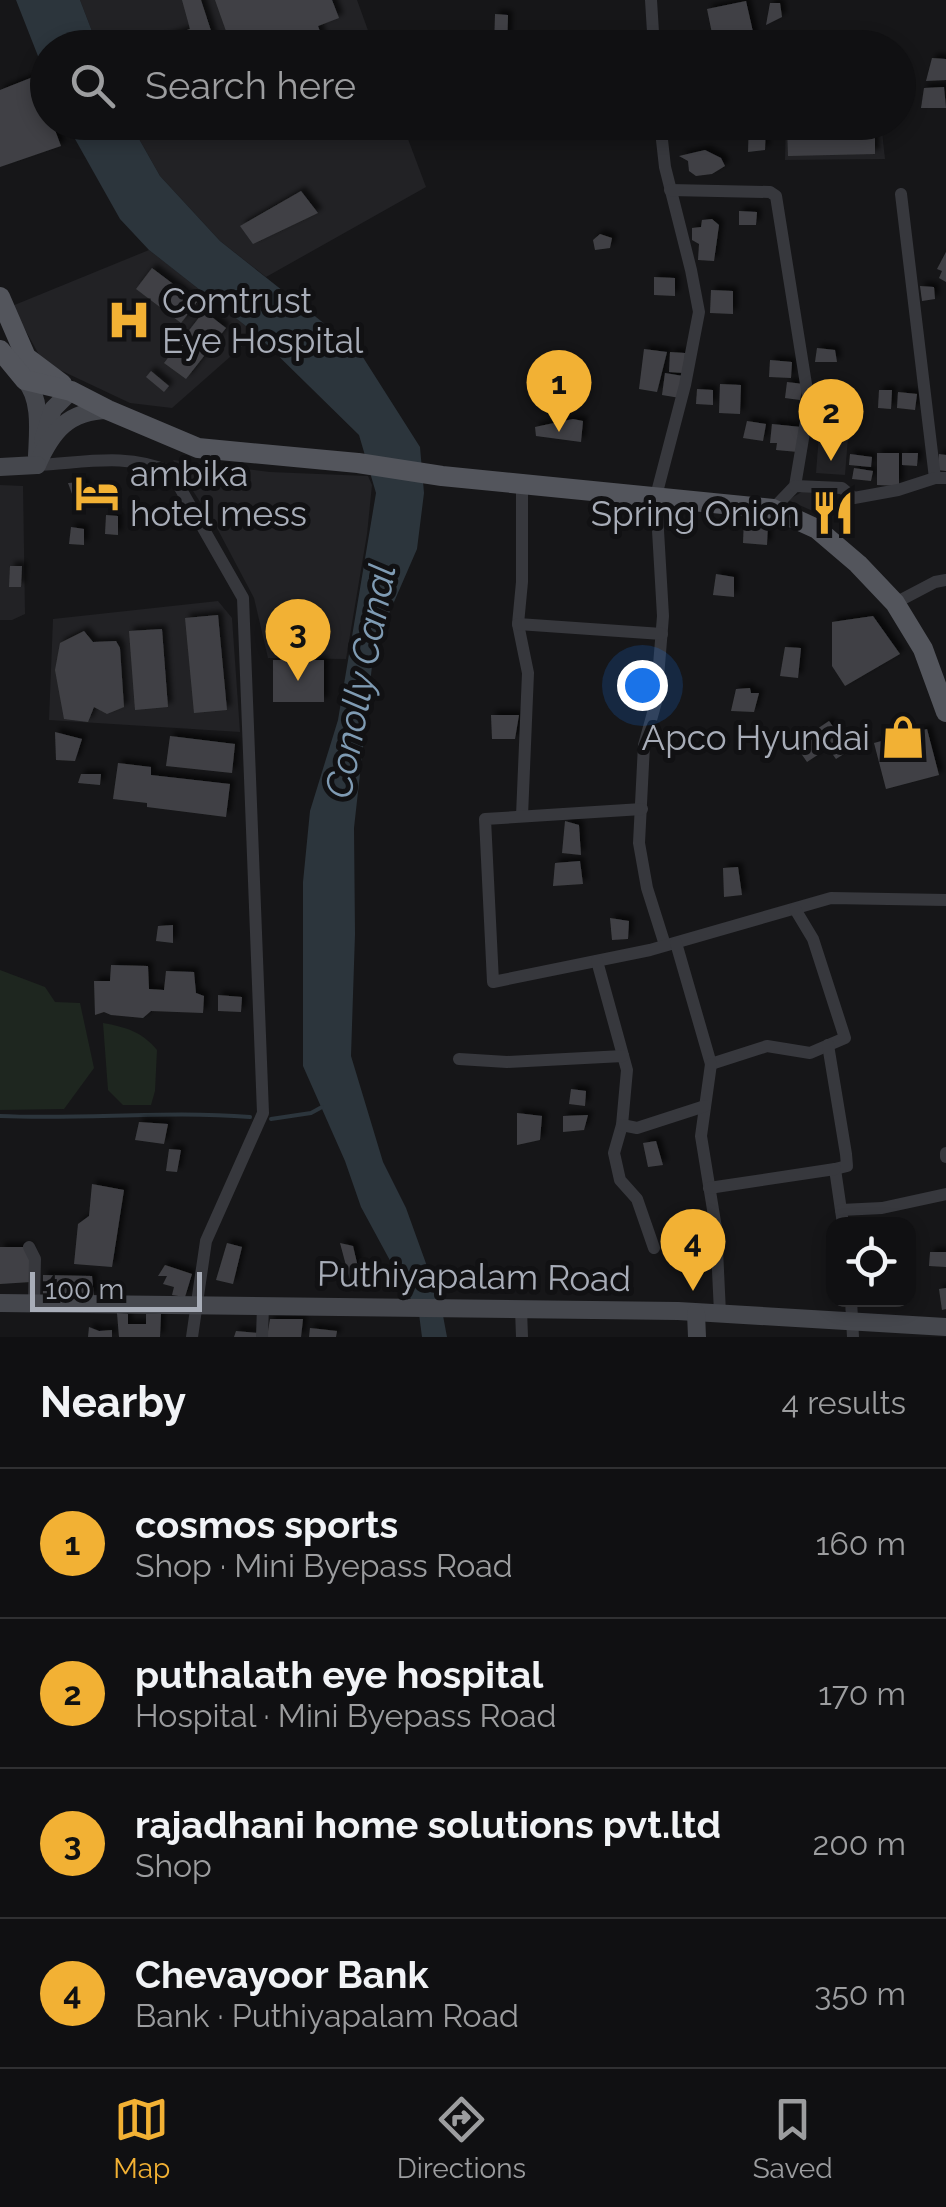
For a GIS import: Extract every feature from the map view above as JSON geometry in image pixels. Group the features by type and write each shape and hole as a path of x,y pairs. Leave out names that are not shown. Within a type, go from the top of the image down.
{"main road":[{"path":"0,296 26,357 72,391 198,448 774,509 817,529 895,603 924,649 946,712"},
{"path":"0,350 25,380 72,391"}],"street":[{"path":"650,0 652,30"},
{"path":"663,140 670,190 699,312 686,385 656,496 662,634 656,702 644,746 639,843 647,888 711,1064 701,1136 716,1228 720,1313"},
{"path":"670,190 770,192 776,196 809,403 795,486 774,509"},
{"path":"795,486 842,488 854,498 940,478 900,194"},
{"path":"25,380 34,399 37,465"},
{"path":"37,465 53,409 72,391"},
{"path":"37,465 47,442 65,420 108,410"},
{"path":"0,467 108,458 151,463 170,472 243,598 263,1113 206,1240 192,1337"},
{"path":"522,484 518,624 528,673 522,816"},
{"path":"895,603 946,580"},
{"path":"518,624 662,634"},
{"path":"642,809 485,818 492,982 670,944 832,898 946,900"},
{"path":"711,1064 767,1046 810,1053 845,1038 813,939 795,909"},
{"path":"596,961 627,1070 622,1126 614,1154 620,1180 638,1199 654,1248"},
{"path":"710,1188 846,1166 828,1045"},
{"path":"458,1058 507,1062 623,1056"},
{"path":"622,1126 637,1128 705,1106"},
{"path":"835,1170 842,1217 946,1194"},
{"path":"30,1247 36,1259 34,1303"},
{"name":"Puthiyapalam Road","path":"0,1303 720,1313 852,1329 946,1327"},
{"path":"262,1337 263,1306"},
{"path":"522,1309 522,1337"},
{"path":"696,1313 696,1337"}],"shaded area":[{"path":"80,0 357,0 368,30 91,30"},
{"path":"140,140 408,140 426,187 266,277 220,241 160,176"},
{"path":"786,140 883,140 885,159 785,160"},
{"name":"Comtrust Eye Hospital","path":"149,250 256,334 172,408 130,403 43,362 12,306"},
{"path":"819,435 848,437 845,475 816,473"},
{"path":"173,460 270,472 368,476 372,485 367,534 346,659 268,658 254,598 217,528"},
{"path":"0,485 23,486 25,614 12,620 0,620"},
{"path":"805,490 830,491 815,512 788,500"},
{"path":"218,601 232,618 240,732 49,720 53,619"},
{"path":"0,970 45,987 55,1002 80,1003 94,1068 64,1109 0,1110"},
{"path":"103,1023 133,1031 157,1050 151,1105 123,1105 108,1090"}],"water":[{"path":"16,0 80,0 91,30 30,30 30,36"},
{"name":"Conolly Canal","path":"76,140 140,140 160,176 220,241 359,351 420,447 424,493 417,549 374,648 354,828 351,1056 383,1162 406,1208 441,1305 447,1337 422,1337 419,1314 361,1207 303,1066 303,882 310,811 338,720 376,493 359,435 256,334 149,250 120,219"}],"building":[{"path":"182,0 201,0 211,30 187,30 190,29"},
{"path":"215,0 332,0 339,18 318,26 319,30 226,30"},
{"path":"746,1 753,30 711,30 707,9"},
{"path":"770,3 780,3 782,17 766,25"},
{"path":"495,14 508,15 508,30 495,30"},
{"path":"932,58 946,59 946,80 926,81"},
{"path":"30,78 30,140 59,140 61,146 0,167 0,90"},
{"path":"944,87 946,108 921,108 924,88"},
{"path":"748,140 765,140 765,150 748,152"},
{"path":"787,140 875,140 875,154 788,156"},
{"path":"705,150 721,158 725,166 712,174 696,176 689,171 688,161 679,156"},
{"path":"301,191 318,213 253,244 240,226"},
{"path":"739,211 757,212 756,225 739,225"},
{"path":"712,219 719,225 714,261 698,260 699,244 692,240 692,228 701,227 702,220"},
{"path":"600,234 612,238 610,248 595,250 593,240"},
{"path":"946,252 946,282 939,278 942,271 937,269"},
{"path":"152,268 197,302 181,323 136,289"},
{"path":"654,277 675,278 675,296 654,295"},
{"path":"920,286 934,287 935,299 922,301"},
{"path":"711,290 733,291 733,314 710,313"},
{"path":"204,311 226,328 186,379 164,363"},
{"path":"817,348 835,350 837,362 815,362"},
{"path":"644,349 667,352 657,392 639,389"},
{"path":"670,352 685,353 684,373 669,372"},
{"path":"770,360 792,362 791,378 769,377"},
{"path":"151,371 169,386 164,392 146,377"},
{"path":"665,373 683,376 680,398 662,395"},
{"path":"787,382 803,384 800,400 785,398"},
{"path":"720,384 741,385 740,414 719,413"},
{"path":"697,389 713,390 713,405 696,404"},
{"path":"879,390 892,390 891,409 878,408"},
{"path":"898,392 917,394 915,410 897,408"},
{"path":"573,419 583,421 581,442 536,436 535,427"},
{"path":"747,421 766,424 763,441 743,438"},
{"path":"772,424 801,427 798,452 776,450 777,443 770,443"},
{"path":"877,453 899,453 899,486 877,485"},
{"path":"902,453 918,453 917,466 902,465"},
{"path":"850,454 872,457 871,467 849,465"},
{"path":"939,454 946,455 946,471 937,470"},
{"path":"854,468 873,471 871,481 852,479"},
{"path":"84,482 90,498 75,502 68,483"},
{"path":"106,515 118,516 118,535 105,534"},
{"path":"744,519 768,522 767,545 743,543"},
{"path":"71,527 84,529 84,545 69,544"},
{"path":"10,566 22,566 21,587 9,587"},
{"path":"716,574 734,577 734,597 713,595"},
{"path":"218,615 227,710 194,713 185,618"},
{"path":"873,616 900,654 845,686 832,666 832,622"},
{"path":"162,629 168,707 135,710 129,631"},
{"path":"84,631 93,642 116,641 120,648 124,707 107,714 94,707 88,722 64,719 55,670 60,643"},
{"path":"785,647 801,648 798,678 780,676"},
{"path":"273,660 324,660 324,702 273,702"},
{"path":"750,688 751,693 759,693 754,712 731,711 736,689"},
{"path":"491,715 519,715 515,739 492,739"},
{"path":"829,721 850,750 836,759 828,748 807,762 798,749 820,734 817,729"},
{"path":"927,729 939,775 886,789 874,743"},
{"path":"55,732 82,739 75,761 56,760"},
{"path":"170,736 235,744 232,773 166,766"},
{"path":"118,763 151,767 151,775 230,784 226,817 113,799"},
{"path":"81,774 101,774 100,785 78,783"},
{"path":"565,821 579,825 581,855 562,853"},
{"path":"580,861 583,884 553,886 555,863"},
{"path":"738,867 742,895 724,897 723,868"},
{"path":"610,918 629,921 628,939 612,940"},
{"path":"173,925 173,943 156,941 158,926"},
{"path":"111,965 148,966 149,989 164,990 166,971 194,972 196,993 204,996 203,1013 151,1011 143,1018 104,1012 95,1015 94,981 110,981"},
{"path":"218,995 242,997 241,1012 218,1011"},
{"path":"571,1089 586,1091 585,1106 569,1104"},
{"path":"517,1113 542,1116 540,1140 517,1145"},
{"path":"588,1115 584,1130 563,1132 563,1116"},
{"path":"139,1122 168,1124 164,1144 135,1140"},
{"path":"656,1141 663,1165 648,1167 643,1143"},
{"path":"169,1149 181,1150 177,1172 166,1171"},
{"path":"92,1184 124,1190 112,1267 74,1264 78,1224 89,1216"},
{"path":"227,1243 242,1247 233,1284 216,1280"},
{"path":"340,1243 353,1246 363,1288 352,1288"},
{"path":"0,1247 29,1247 31,1282 0,1284"},
{"path":"930,1252 946,1252 946,1267 929,1266"},
{"path":"165,1265 192,1274 185,1297 172,1295 174,1287 163,1284 167,1276 158,1276"},
{"path":"43,1275 92,1276 94,1297 43,1298"},
{"path":"946,1288 946,1309 942,1310 939,1289"},
{"path":"117,1313 128,1314 128,1324 146,1324 146,1314 161,1314 160,1337 119,1337"},
{"path":"270,1319 303,1319 301,1337 267,1337"},
{"path":"89,1327 112,1330 112,1337 88,1337"},
{"path":"310,1328 337,1331 336,1337 309,1337"},
{"path":"236,1331 258,1333 258,1337 234,1337"}],"waterway":[{"path":"271,1119 311,1113 322,1107"},
{"path":"0,1116 250,1117"}],"place":[{"name":"Comtrust Eye Hospital","path":"129,320"},
{"name":"cosmos sports","path":"559,432"},
{"name":"puthalath eye hospital","path":"831,461"},
{"name":"ambika hotel mess","path":"97,493"},
{"name":"Spring Onion","path":"833,513"},
{"name":"rajadhani home solutions pvt.ltd","path":"298,681"},
{"name":"Apco Hyundai","path":"903,737"},
{"name":"Chevayoor Bank","path":"693,1291"}]}
